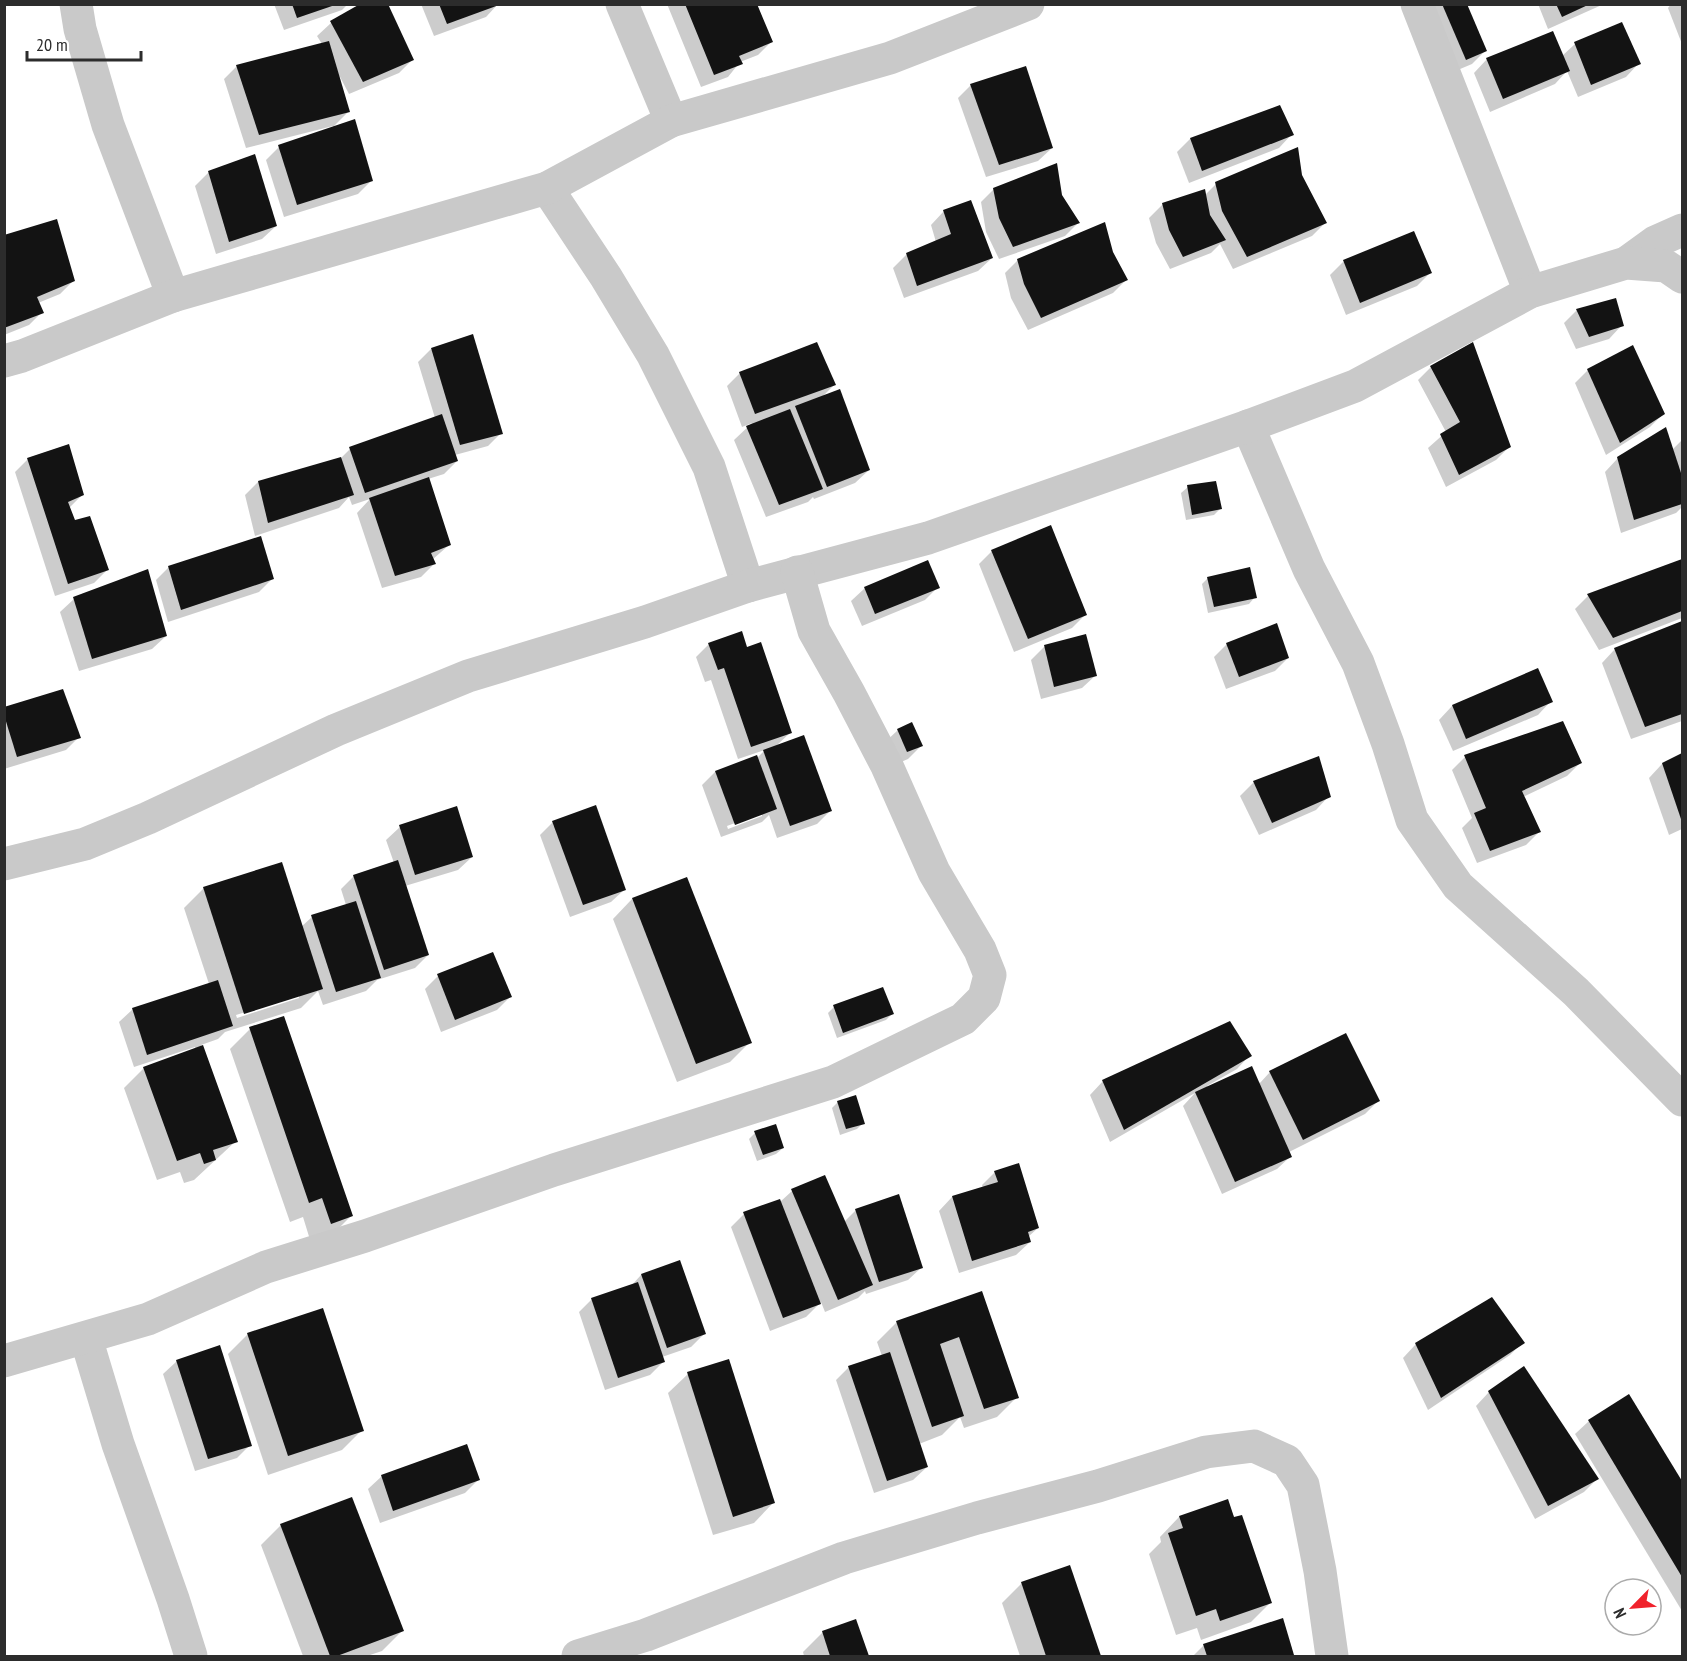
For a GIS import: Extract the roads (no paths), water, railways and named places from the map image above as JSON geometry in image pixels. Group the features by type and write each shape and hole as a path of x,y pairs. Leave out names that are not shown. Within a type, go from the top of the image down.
{"street":[{"path":"76,4 80,29 108,125 173,296"},
{"path":"622,4 671,121"},
{"path":"4,361 173,296 548,188 671,121 890,58 1028,4"},
{"path":"1417,4 1530,292"},
{"path":"548,188 653,355 709,466 748,586"},
{"path":"4,864 85,844 148,818 336,730 468,676 645,622 748,586 928,538 1248,426 1354,386 1530,292 1626,263 1654,242 1683,230"},
{"path":"1626,263 1666,266 1683,276"},
{"path":"1248,426 1309,569 1358,663 1388,744 1412,820 1458,886 1575,992 1683,1100"},
{"path":"4,1361 148,1319 266,1267 365,1236 554,1170 833,1082 963,1019 984,998 990,975 980,950 934,872 887,766 814,631 797,572"},
{"path":"86,1338 118,1444 191,1656"},
{"path":"578,1656 646,1635 844,1558 978,1518 1098,1486 1206,1452 1254,1446 1287,1461 1303,1485 1320,1571 1332,1656"}]}
